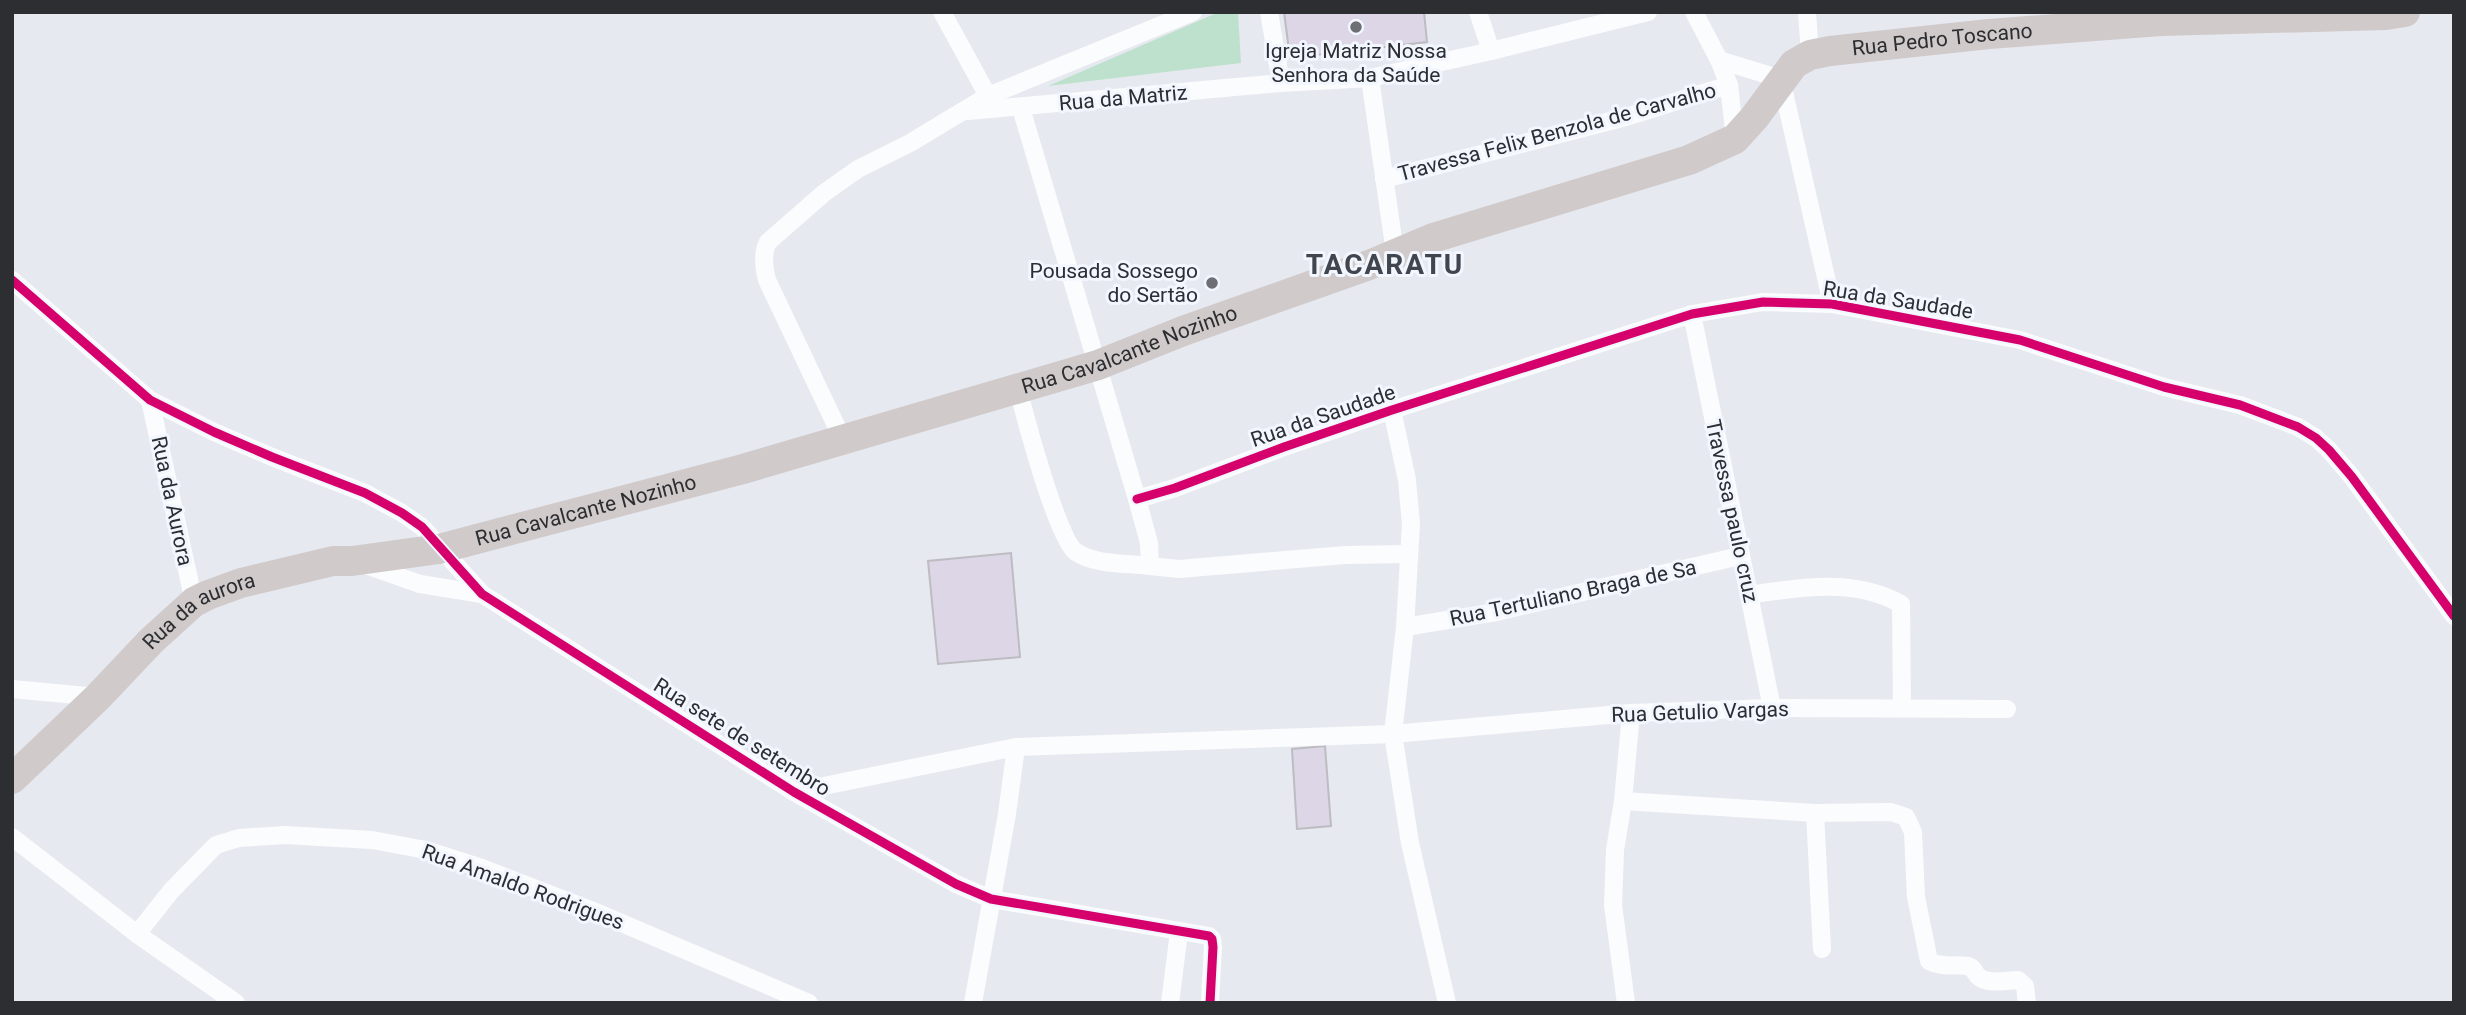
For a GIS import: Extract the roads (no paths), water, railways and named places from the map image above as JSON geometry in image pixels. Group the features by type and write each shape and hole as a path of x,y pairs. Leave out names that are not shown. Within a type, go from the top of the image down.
{"main road":[{"name":"Rua Pedro Toscano","path":"1781,79 1794,64 1810,55 1830,51 1989,34 2161,21 2386,15 2405,12"},
{"name":"Rua Cavalcante Nozinho","path":"439,549 844,440 1098,365 1433,238 1689,160 1735,139 1754,118 1781,79"},
{"name":"Rua da aurora","path":"12,779 194,602 241,583 333,561 352,561 439,549"}],"street":[{"path":"942,12 988,96"},
{"path":"844,440 767,279 765,248 795,217 859,169 910,143 988,96 1193,12"},
{"path":"1269,12 1281,83"},
{"path":"1478,12 1491,51"},
{"name":"Rua da Matriz","path":"966,111 1281,83 1370,78 1648,12"},
{"path":"1694,12 1729,85 1735,139"},
{"path":"1807,12 1810,55"},
{"path":"1719,60 1781,79 1832,304"},
{"path":"1370,78 1395,253"},
{"name":"Travessa Felix Benzola de Carvalho","path":"1384,179 1626,117 1729,85"},
{"path":"1021,108 1137,499 1149,543 1150,566"},
{"path":"12,279 150,400 214,432 365,493 402,513 422,527 482,594"},
{"name":"Rua da Saudade","path":"1137,499 1175,488 1392,410 1692,314 1763,302 1832,304 2020,340 2164,387 2240,405 2298,428 2316,438 2352,477 2454,616"},
{"name":"Travessa paulo cruz","path":"1692,314 1772,708"},
{"path":"1017,389 1041,469 1069,547 1086,558 1179,569 1345,555 1409,554"},
{"name":"Rua da Aurora","path":"150,400 194,602"},
{"path":"1392,410 1407,480 1410,524 1405,627 1394,734 1410,843 1447,1003"},
{"name":"Rua Tertuliano Braga de Sa","path":"1405,627 1509,609 1740,556"},
{"path":"352,561 420,584 482,594"},
{"path":"1749,595 1809,585 1848,588 1884,595 1901,604 1902,708"},
{"name":"Rua sete de setembro","path":"482,594 794,792 956,884 991,899 1187,932"},
{"path":"12,689 98,697"},
{"name":"Rua Getulio Vargas","path":"1394,734 1631,713 1772,708 2007,709"},
{"path":"1626,1003 1613,905 1615,850 1623,801 1631,713"},
{"name":"Rua sete de setembro","path":"794,792 1016,747 1394,734"},
{"path":"971,999 1007,814 1016,747"},
{"path":"1623,801 1815,813 1896,812 1908,820 1913,832 1916,897 1929,961 1940,965 1971,968 1984,980 2018,980 2025,986 2027,1003"},
{"path":"1815,813 1822,949"},
{"name":"Rua Amaldo Rodrigues","path":"137,934 171,891 216,845 239,838 285,835 372,840 426,850 479,867 598,913 808,1003"},
{"path":"12,837 137,934 236,1003"},
{"path":"1170,1003 1187,932 1203,933 1212,939 1210,1003"}],"place":[{"name":"Igreja Matriz Nossa Senhora da Saúde","path":"1356,27"},
{"name":"Pousada Sossego do Sertão","path":"1212,283"}],"district":[{"name":"TACARATU","path":"1385,264"}]}
